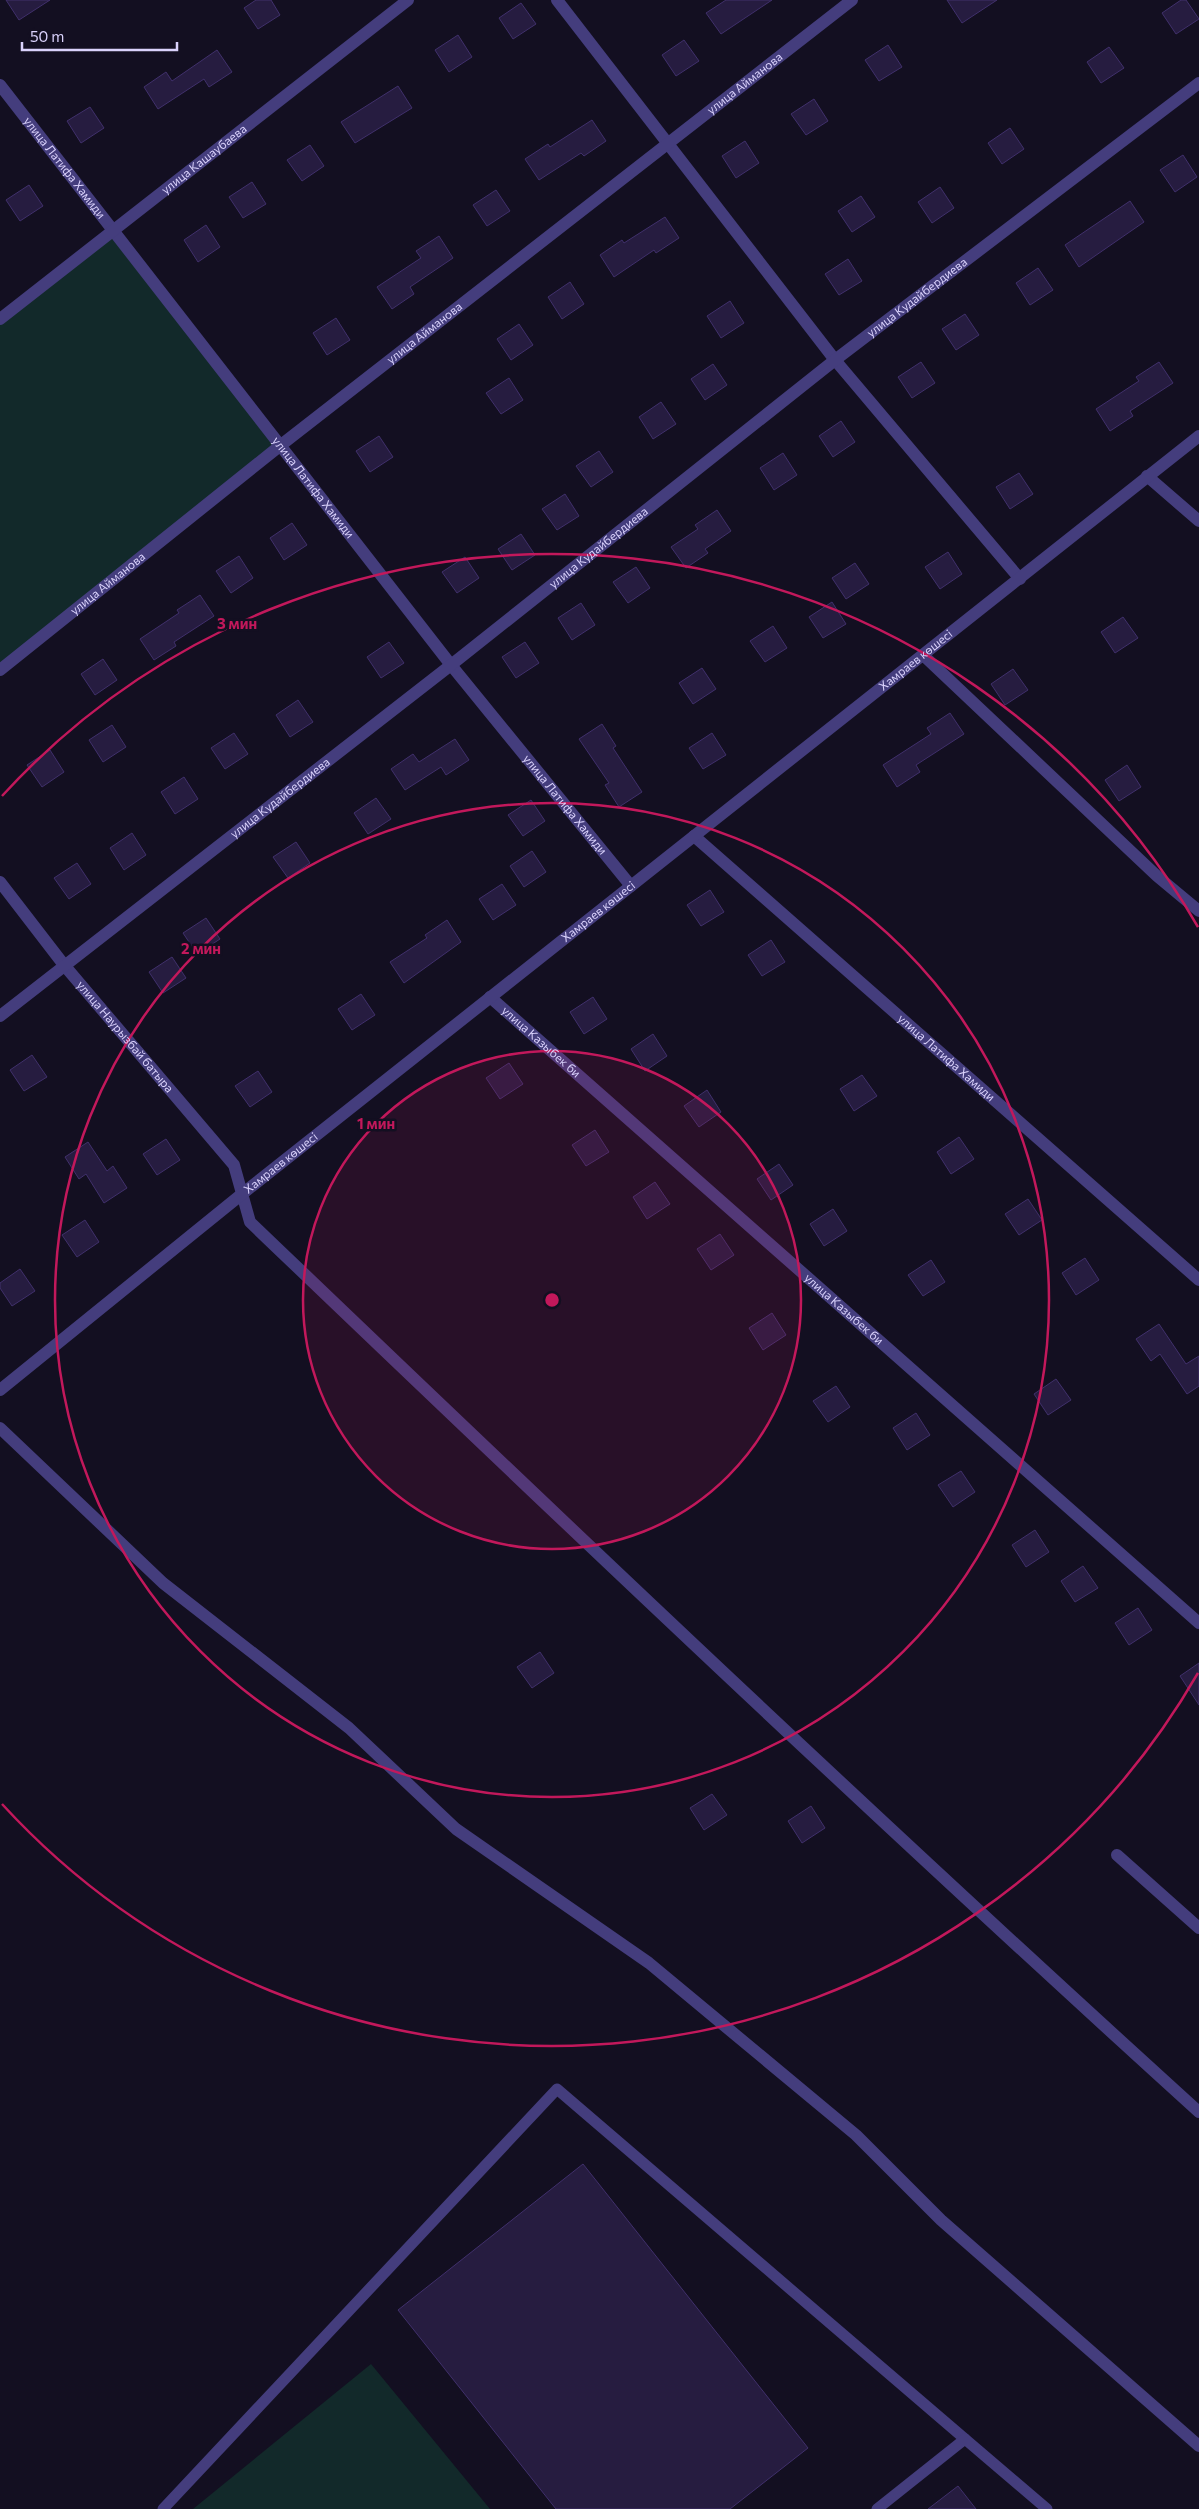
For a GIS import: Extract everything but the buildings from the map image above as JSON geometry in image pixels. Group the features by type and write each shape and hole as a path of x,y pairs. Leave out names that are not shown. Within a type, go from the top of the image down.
{"street":[{"name":"улица Кашаубаева","path":"0,320 408,0"},
{"path":"557,0 835,360 1020,579"},
{"name":"улица Айманова","path":"0,670 281,445 852,0"},
{"name":"улица Кудайбердиева","path":"0,1016 452,665 835,360 1199,82"},
{"name":"улица Латифа Хамиди","path":"0,85 452,665 630,886"},
{"name":"Хамраев көшесі","path":"0,1390 242,1194 1199,436"},
{"path":"1147,476 1199,521"},
{"path":"923,655 1157,876 1199,912"},
{"name":"улица Латифа Хамиди","path":"694,836 1199,1280"},
{"name":"улица Наурызбай батыра","path":"0,882 64,965 234,1165 250,1222 563,1522 1022,1952 1199,2112"},
{"name":"улица Казыбек би","path":"490,997 1199,1623"},
{"path":"0,1428 163,1583 349,1728 456,1829 649,1963 856,2135 941,2220 1199,2446"},
{"path":"1117,1855 1199,1928"}],"lane":[{"path":"163,2509 557,2089 1047,2509"},
{"path":"877,2509 965,2440"}],"green space":[{"path":"114,229 281,445 0,670 0,319"},
{"path":"371,2364 490,2509 193,2509"}]}
